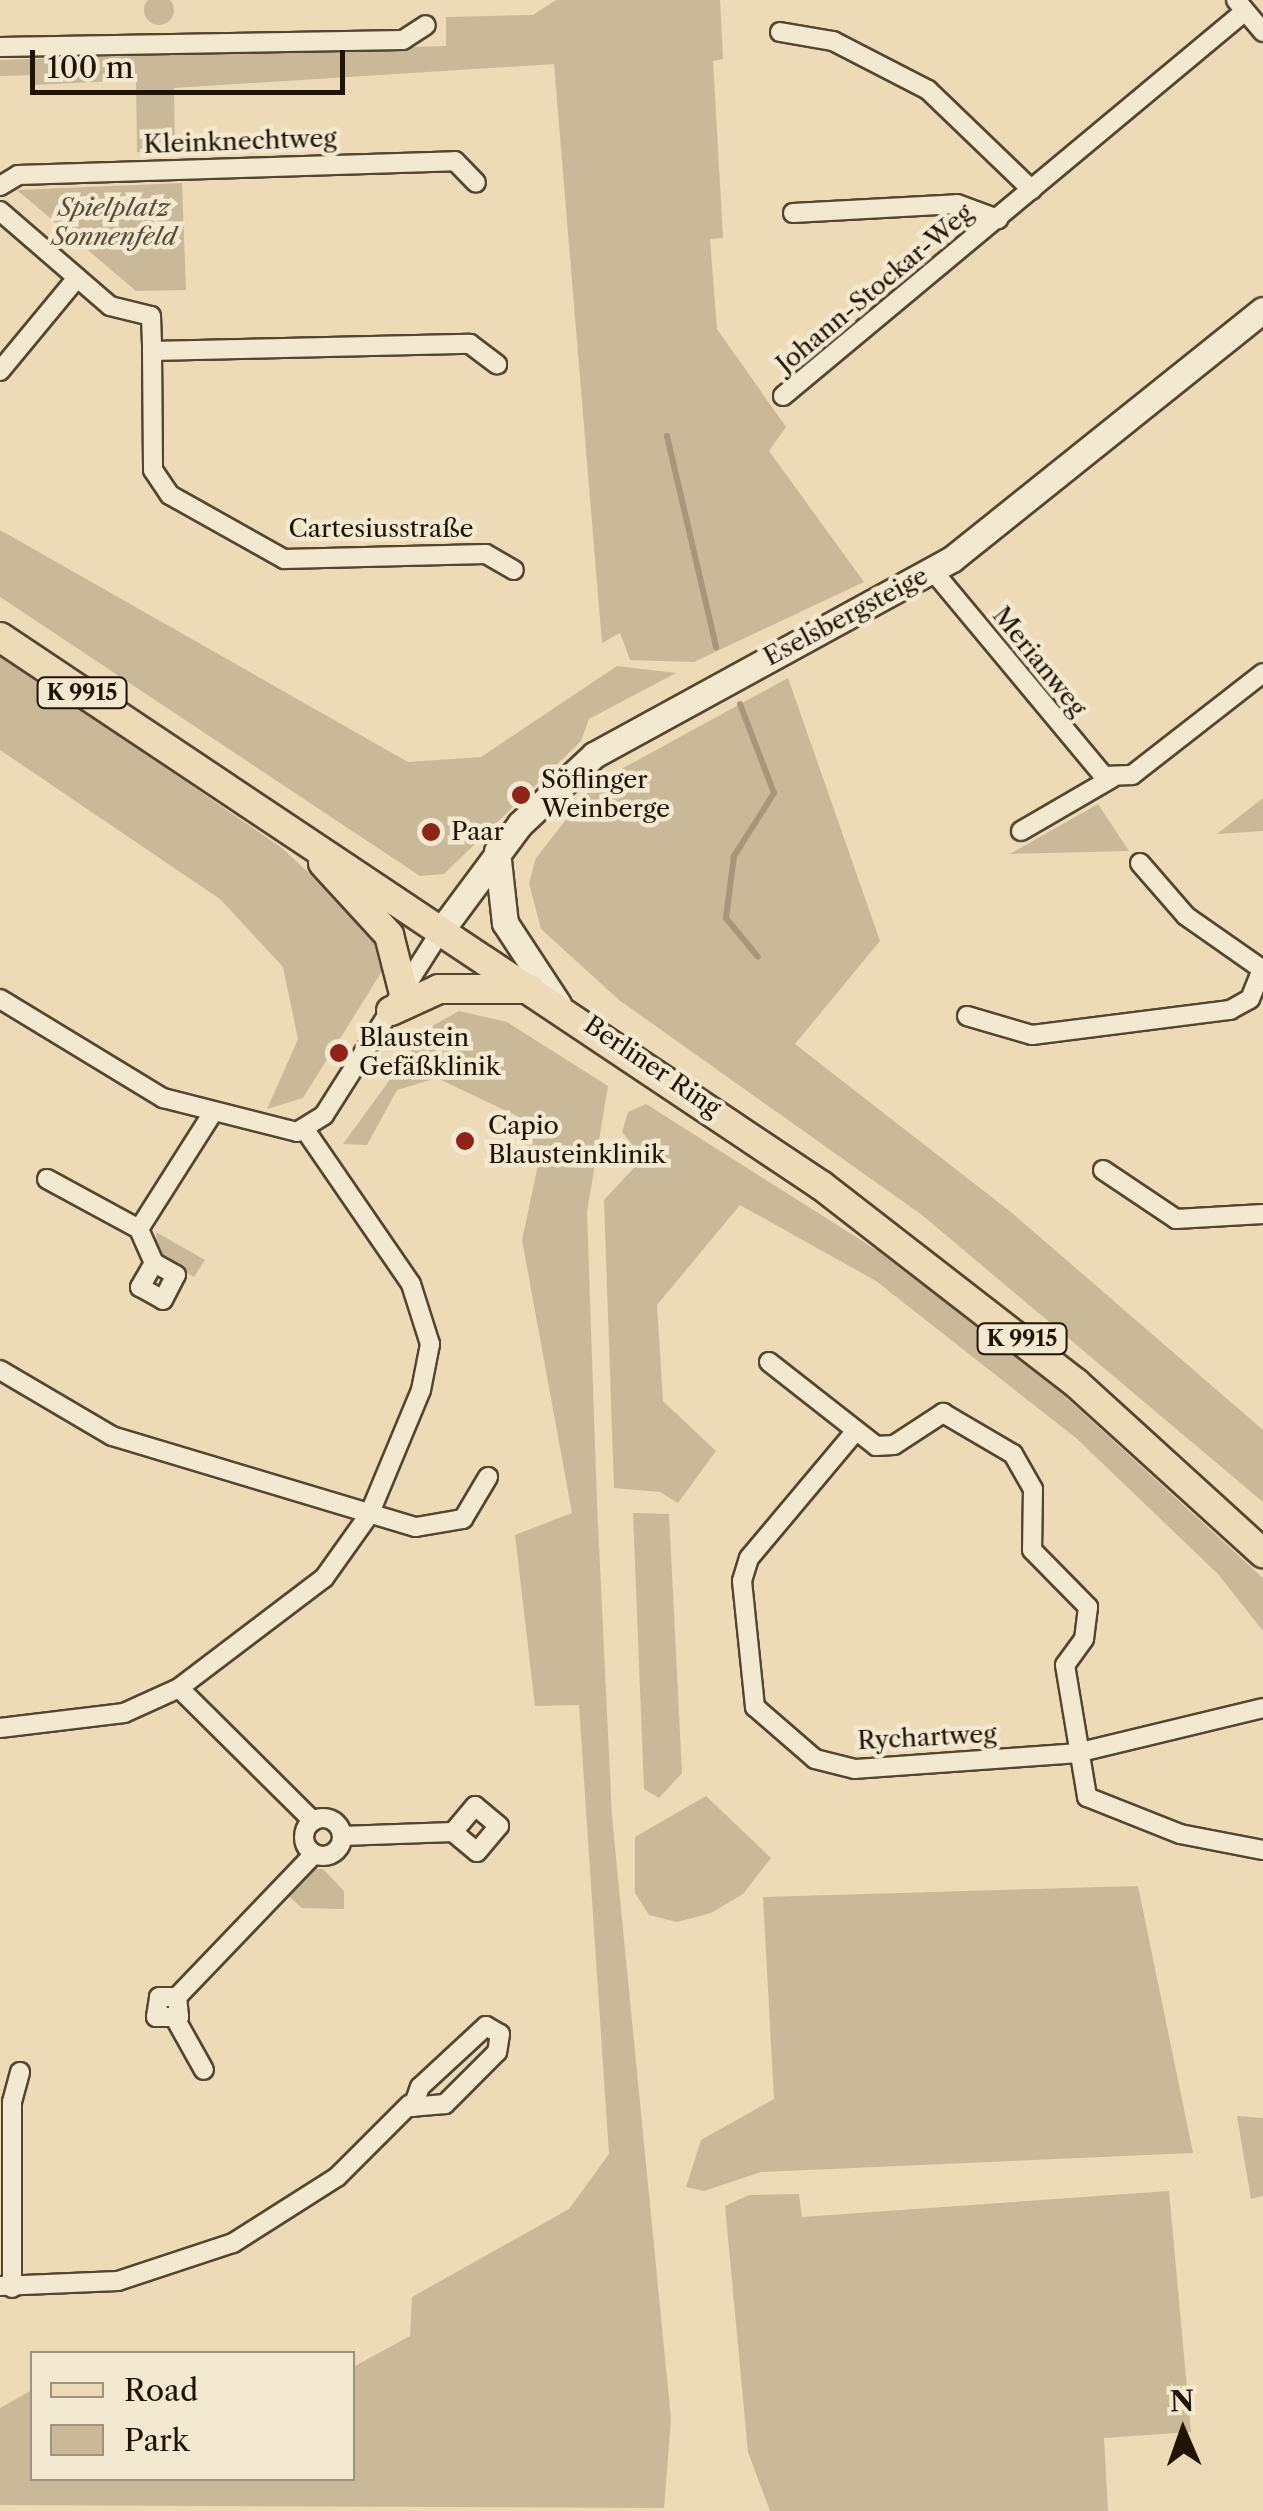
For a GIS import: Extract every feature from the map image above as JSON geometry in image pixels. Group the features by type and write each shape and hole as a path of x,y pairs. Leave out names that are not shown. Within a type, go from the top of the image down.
{"main road":[{"name":"Berliner Ring","path":"0,637 309,847 548,997 956,1286 1263,1553"},
{"path":"309,847 389,936 397,1000 463,986 548,997"}],"street":[{"path":"1240,6 1263,32"},
{"name":"Johann-Stockar-Weg","path":"784,396 998,220 1240,6"},
{"path":"0,47 402,40 426,26"},
{"path":"780,32 833,41 928,90 1032,190"},
{"name":"Kleinknechtweg","path":"0,186 18,175 454,161 476,183"},
{"name":"Johann-Stockar-Weg","path":"793,213 957,204 998,220"},
{"name":"Cartesiusstraße","path":"0,211 110,306 150,316 154,470 170,495 284,558 486,554 514,570"},
{"path":"0,371 78,278"},
{"name":"Eselsbergsteige","path":"442,929 496,851 564,779 635,726 933,570 1263,310"},
{"path":"152,351 470,344 497,364"},
{"name":"Merianweg","path":"933,570 1096,770 1112,778"},
{"path":"1021,831 1112,778 1132,776 1261,680"},
{"path":"496,851 505,923 548,997"},
{"path":"967,1016 1032,1035 1230,1010 1250,999 1262,970 1186,916 1140,863"},
{"path":"0,999 130,1083 210,1117 305,1130 324,1116 442,929"},
{"path":"139,1230 210,1117"},
{"path":"0,1728 124,1713 179,1688 324,1578 368,1515 422,1390 430,1344 411,1284 305,1130"},
{"path":"1103,1170 1176,1219 1263,1214"},
{"path":"47,1179 139,1230 154,1263"},
{"path":"769,1362 854,1434 894,1445 929,1418 959,1416 1028,1472 1032,1550 1088,1606 1084,1640 1065,1665 1081,1783 1100,1808 1263,1850"},
{"path":"0,1370 112,1436 368,1515 450,1526 476,1510 488,1477"},
{"name":"Rychartweg","path":"854,1434 744,1570 749,1687 763,1721 814,1759 855,1768 1077,1753 1263,1708"},
{"path":"179,1688 313,1821 332,1820 342,1836"},
{"path":"313,1821 304,1838 314,1854"},
{"path":"342,1836 453,1832"},
{"path":"204,2070 176,2020 160,2020 153,2010 158,1997 178,1997 314,1854 336,1851 342,1836"},
{"path":"20,2072 12,2102 6,2287 118,2281 252,2234 337,2177 475,2032 496,2030 497,2052 445,2104 410,2104"}],"green space":[{"path":"150,-1 168,-1 173,4 173,16 165,24 153,24 145,16 145,4"},
{"path":"556,0 720,0 723,59 713,61 723,238 710,239 717,329 786,427 769,451 864,582 694,662 630,660 620,633 602,643 554,64 174,88 175,152 137,152 136,80 34,85 34,75 0,76 0,60 446,46 446,17 533,15"},
{"name":"Spielplatz Sonnenfeld","path":"182,183 186,290 136,291 17,190"},
{"path":"0,530 408,762 481,757 617,666 676,673 589,719 581,741 444,874 420,876 0,597"},
{"path":"0,654 282,848 377,936 384,968 303,1098 267,1109 298,1039 283,967 220,899 0,750"},
{"path":"788,678 880,941 795,1044 1012,1213 1263,1430 1263,1502 922,1215 619,1000 541,929 529,883 536,858 594,784"},
{"path":"1263,798 1263,831 1217,834"},
{"path":"1098,804 1129,851 1010,854"},
{"path":"459,1011 507,1022 608,1086 587,1212 597,1503 612,1817 671,2419 664,2508 0,2505 0,2408 30,2391 30,2481 355,2481 355,2366 410,2336 412,2297 569,2209 609,2154 579,1705 535,1706 515,1535 572,1513 522,1240 541,1151 528,1152 523,1119 437,1078 397,1090 367,1145 343,1144 427,1029"},
{"path":"646,1104 883,1254 1048,1381 1263,1578 1263,1631 1218,1574 1076,1438 876,1281 740,1205 657,1305 663,1401 716,1451 678,1503 660,1492 614,1488 604,1200 643,1158 622,1132 628,1112"},
{"path":"156,1232 205,1260 194,1277 157,1254"},
{"path":"633,1513 669,1514 682,1773 659,1798 644,1789"},
{"path":"706,1796 771,1858 743,1894 711,1913 677,1922 649,1915 635,1893 635,1837"},
{"path":"305,1869 323,1869 344,1891 344,1909 302,1908 284,1892"},
{"path":"1138,1886 1193,2153 761,2172 704,2191 686,2187 701,2140 774,2099 763,1897"},
{"path":"1237,2116 1263,2118 1263,2196 1251,2199"},
{"path":"1169,2191 1191,2432 1104,2438 1108,2511 770,2511 748,2452 725,2206 749,2195 799,2194 802,2217"}],"waterway":[{"path":"667,436 716,647"},
{"path":"740,704 774,793 734,856 726,918 758,957"}],"place":[{"name":"Söflinger Weinberge","path":"521,795"},
{"name":"Paar","path":"431,832"},
{"name":"Blaustein Gefäßklinik","path":"339,1053"},
{"name":"Capio Blausteinklinik","path":"465,1141"}]}
